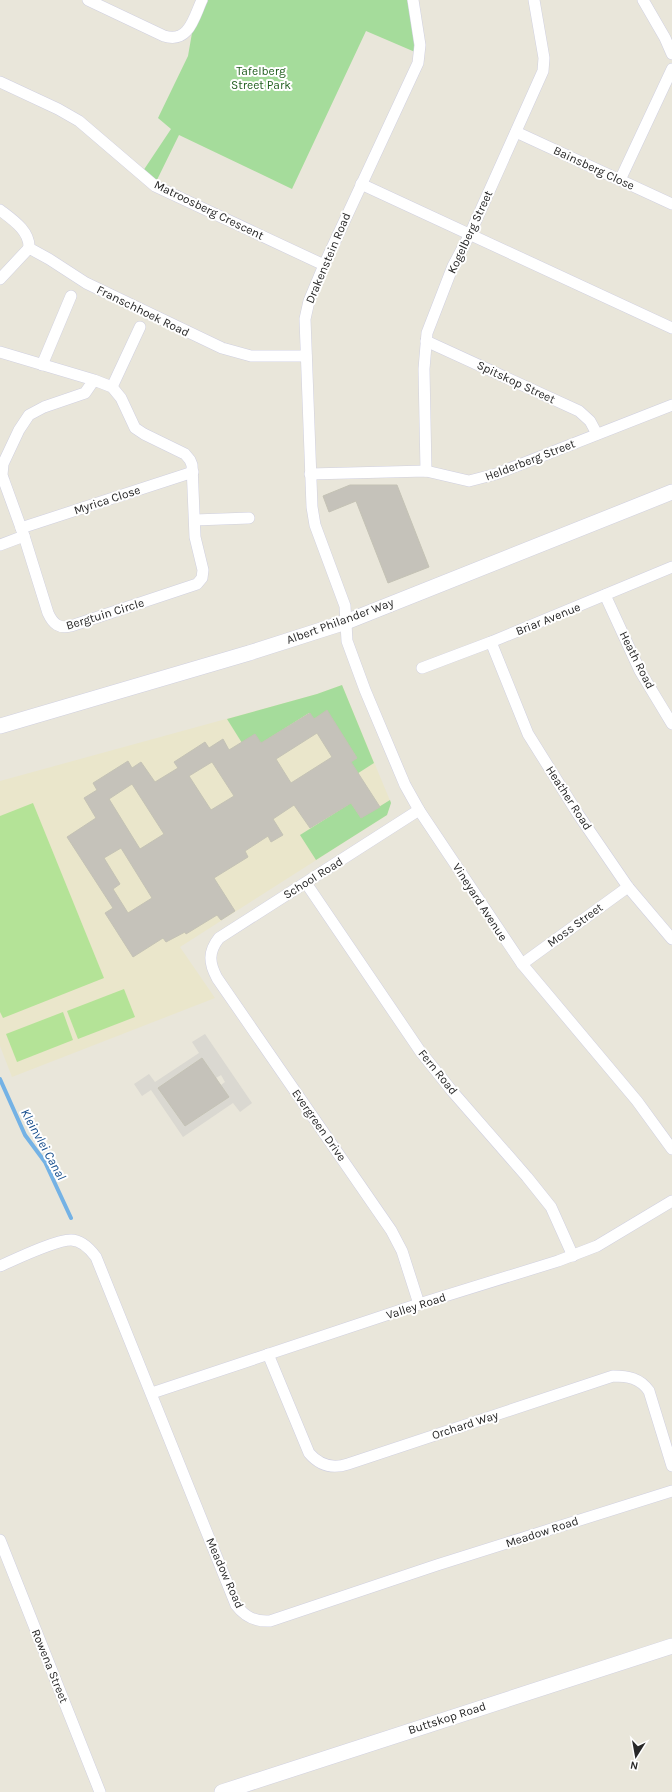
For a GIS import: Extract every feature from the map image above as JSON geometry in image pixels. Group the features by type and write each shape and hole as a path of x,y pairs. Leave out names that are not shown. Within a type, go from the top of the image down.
{"street":[{"path":"88,0 164,36 173,38 180,37 188,30 202,0"},
{"name":"Drakenstein Road","path":"346,622 345,606 315,525 312,507 306,356 306,311 324,265 418,63 420,45 413,0"},
{"name":"Kogelberg Street","path":"426,471 424,369 427,332 447,281 470,234 544,66 534,0"},
{"path":"643,0 665,38 672,54"},
{"path":"620,180 672,69"},
{"name":"Matroosberg Crescent","path":"0,82 58,109 79,121 155,186 324,265"},
{"name":"Bainsberg Close","path":"516,132 672,204"},
{"path":"361,184 672,328"},
{"path":"0,210 24,231 29,242 29,248 0,279"},
{"name":"Franschhoek Road","path":"29,248 86,283 222,348 251,356 306,356"},
{"path":"42,365 71,296"},
{"path":"0,352 94,380 112,387 140,327"},
{"name":"Spitskop Street","path":"426,341 580,411 590,421 597,434"},
{"name":"Bergtuin Circle","path":"94,380 85,393 33,412 25,419 2,469 6,487 23,532 50,618 56,625 66,627 197,584 202,578 203,570 196,542 193,472 190,460 185,454 135,428 121,398 112,387"},
{"name":"Helderberg Street","path":"310,474 426,471 473,481 496,474 672,405"},
{"name":"Myrica Close","path":"0,544 23,532 193,472"},
{"name":"Albert Philander Way","path":"0,726 249,653 346,622 380,607 672,492"},
{"path":"194,520 249,518"},
{"name":"Briar Avenue","path":"422,668 491,642 672,567"},
{"name":"Heath Road","path":"605,595 640,671 672,724"},
{"name":"Vineyard Avenue","path":"346,622 348,640 365,690 405,785 420,810 522,964 637,1101 672,1149"},
{"name":"Heather Road","path":"491,642 528,734 628,887 672,939"},
{"name":"School Road","path":"211,951 219,938 420,810"},
{"name":"Fern Road","path":"306,883 420,1051 544,1197 551,1207 573,1256"},
{"name":"Moss Street","path":"522,964 628,887"},
{"name":"Evergreen Drive","path":"211,951 210,964 217,978 391,1230 402,1251 419,1304"},
{"name":"Valley Road","path":"152,1393 419,1304 573,1256 597,1246 672,1201"},
{"name":"Meadow Road","path":"0,1266 62,1242 76,1241 87,1247 96,1257 236,1605 244,1615 256,1620 270,1620 437,1564 672,1490"},
{"name":"Orchard Way","path":"268,1354 309,1453 323,1465 335,1467 342,1466 613,1376 627,1376 644,1385 649,1392 672,1466"},
{"name":"Rowena Street","path":"0,1540 100,1792"},
{"name":"Buttskop Road","path":"222,1792 672,1646"}],"shaded area":[{"path":"342,685 391,803 387,815 180,947 215,998 12,1077 0,1046 0,781 317,694"},
{"path":"205,1034 252,1103 240,1112 233,1103 183,1137 151,1090 142,1096 134,1084 149,1074 155,1082 199,1053 192,1042","holes":["202,1058 216,1078 221,1075 225,1082 221,1085 229,1097 185,1126 159,1088"]}],"green space":[{"name":"Tafelberg Street Park","path":"208,0 408,0 415,52 366,31 292,189 179,135 155,184 141,174 171,129 158,118 188,56 192,33"},
{"path":"342,685 374,763 349,779 344,766 357,758 327,711 314,719 309,713 263,742 264,744 242,743 227,719 317,694"},
{"path":"390,800 391,803 387,815 316,860 300,835 351,803 361,818"},
{"path":"33,803 104,978 3,1018 0,1012 0,816"},
{"path":"124,989 135,1017 78,1039 67,1011"},
{"path":"63,1012 73,1040 17,1062 6,1034"}],"building":[{"path":"350,485 397,485 429,567 388,583 356,501 329,512 323,496"},
{"path":"327,710 357,758 351,762 380,807 361,818 351,803 310,828 294,805 273,819 283,835 271,842 268,836 245,851 248,857 214,878 235,911 221,920 217,915 186,934 185,932 166,942 163,938 133,957 105,913 113,908 67,837 96,818 84,798 97,790 93,783 128,761 132,768 141,762 155,782 178,768 174,762 205,742 209,748 223,739 229,750 255,734 261,743 310,713 314,719","holes":["317,733 332,757 291,783 276,759","212,762 234,796 211,810 189,776","132,784 164,834 140,849 109,799","121,848 152,898 128,913 113,889 120,884 104,858"]},
{"path":"202,1058 229,1097 185,1126 158,1088"}],"waterway":[{"name":"Kleinvlei Canal","path":"0,1079 25,1135 45,1162 71,1218"}]}
